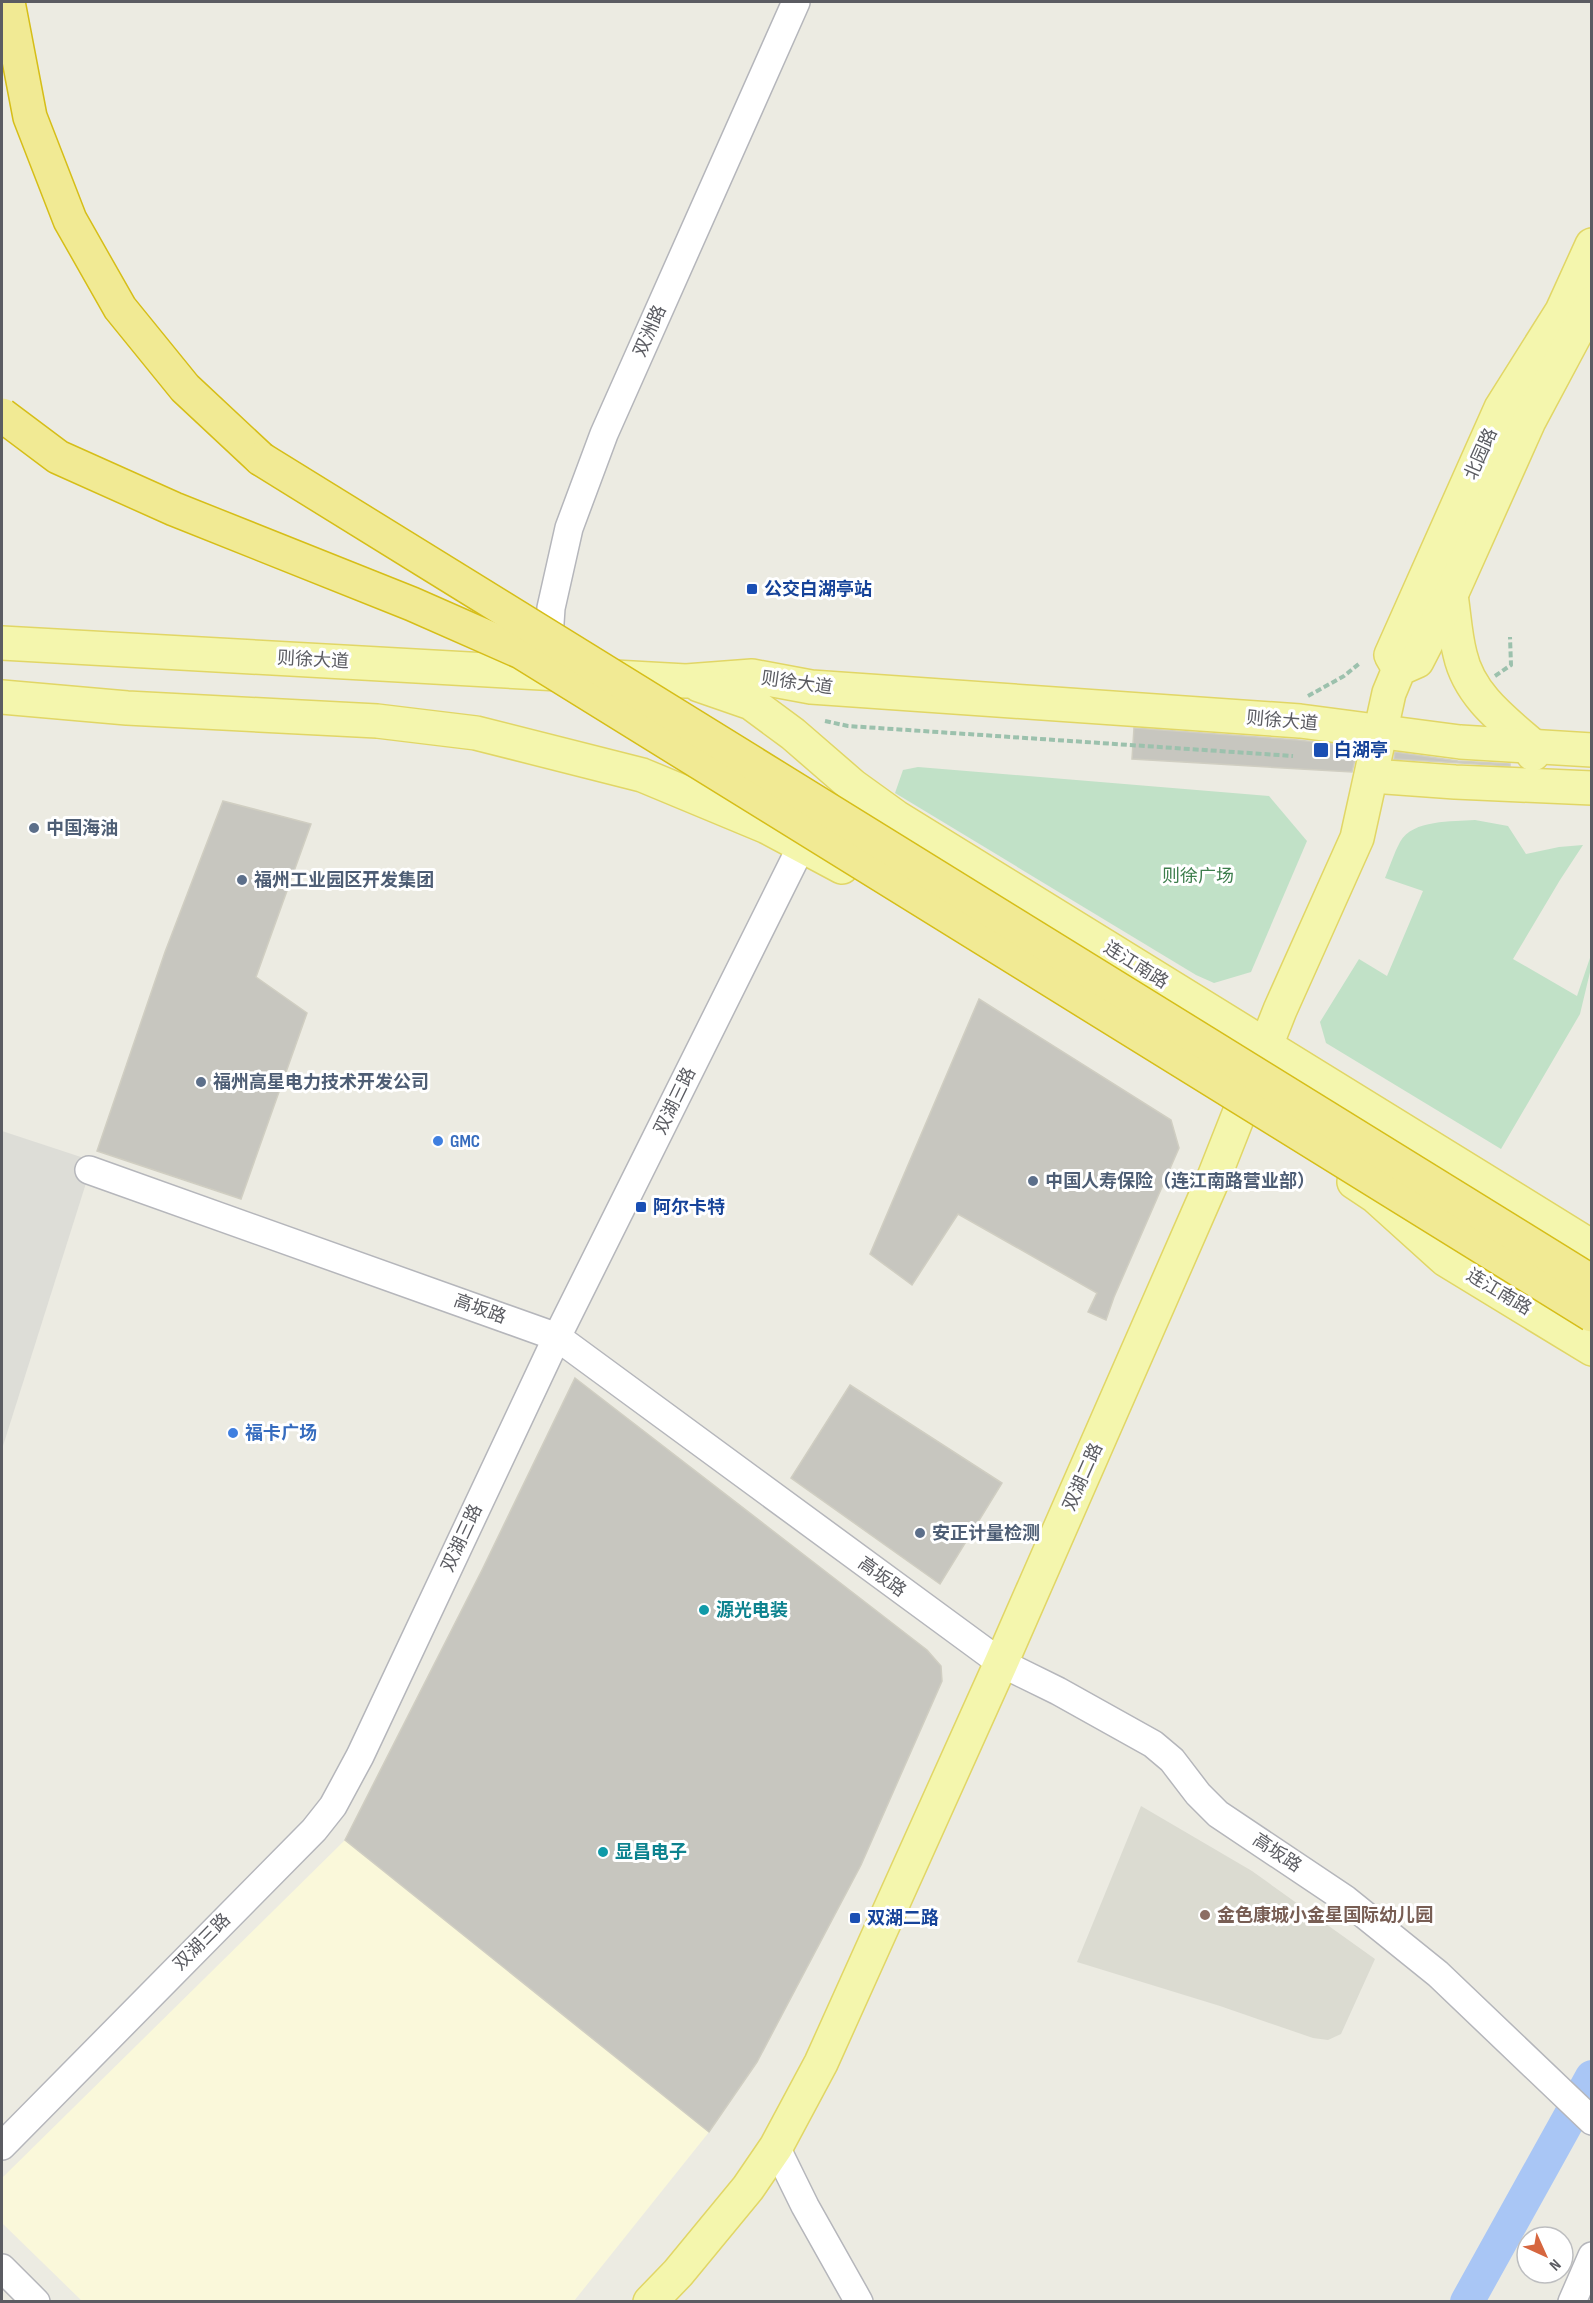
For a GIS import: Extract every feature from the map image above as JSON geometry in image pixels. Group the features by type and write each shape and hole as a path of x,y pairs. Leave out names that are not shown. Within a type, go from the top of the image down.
{"highway":[{"path":"8,2 30,117 70,220 120,308 185,388 261,459 1592,1282"},
{"path":"2,415 58,457 174,509 412,604 521,652 1592,1315"}],"main road":[{"name":"北园路","path":"1437,589 1501,408 1562,311 1592,245"},
{"name":"北园路","path":"1266,1046 1357,838 1389,693 1399,669 1391,655 1437,589 1592,303"},
{"path":"1437,589 1460,655 1475,689 1496,715 1533,746 1532,785"},
{"name":"则徐大道","path":"2,643 686,681 752,676 811,687 1300,721 1460,742 1592,750"},
{"name":"连江南路","path":"686,681 751,703 793,734 853,786 896,817 1592,1247"},
{"path":"2,698 128,708 377,721 476,733 642,775 727,809 802,845"},
{"path":"1372,776 1592,788"},
{"name":"连江南路","path":"802,845 847,870 1375,1196 1446,1260 1592,1349"},
{"name":"双湖二路","path":"650,2301 678,2273 723,2221 776,2147 821,2063 1001,1663 1218,1169 1266,1046"}],"street":[{"name":"双洲路","path":"547,672 550,608 569,528 604,434 796,2"},
{"name":"双湖三路","path":"2,2146 314,1830 333,1806 360,1756 557,1337 802,845"},
{"name":"高坂路","path":"89,1170 557,1337 1001,1663 1058,1691 1153,1744 1172,1760 1198,1794 1218,1814 1345,1899 1387,1931 1463,1996 1592,2121"},
{"path":"776,2147 805,2206 859,2301"},
{"path":"1572,2301 1592,2256"},
{"path":"2,2268 36,2301"}],"path":[{"path":"1493,677 1511,665 1510,636"},
{"path":"1305,698 1344,676 1360,663"},
{"path":"825,721 860,727 1293,756"}],"shaded area":[{"path":"2,1131 93,1161 2,1449"},
{"name":"金色康城小金星国际幼儿园","path":"1141,1806 1252,1871 1375,1959 1341,2034 1328,2040 1313,2038 1220,2006 1077,1962"},
{"path":"345,1840 709,2132 574,2301 82,2301 2,2223 2,2178"}],"green space":[{"name":"则徐广场","path":"918,767 1269,796 1307,841 1251,972 1214,983 1196,975 895,793 903,770"},
{"path":"1475,820 1508,826 1526,854 1583,845 1513,959 1577,996 1591,955 1591,968 1580,1014 1501,1149 1326,1043 1320,1022 1359,959 1387,976 1423,891 1385,878 1400,842 1414,829 1423,825"}],"building":[{"path":"1134,728 1298,740 1358,747 1352,772 1132,759"},
{"path":"1395,752 1458,761 1510,764 1510,766 1394,759"},
{"name":"福州高星电力技术开发公司","path":"223,801 311,824 256,977 307,1013 241,1199 97,1151 165,952"},
{"name":"中国人寿保险（连江南路营业部）","path":"979,999 1171,1120 1179,1148 1106,1320 1088,1312 1097,1293 958,1214 912,1285 870,1254"},
{"path":"575,1378 927,1650 941,1666 942,1681 861,1865 757,2062 709,2132 345,1840 482,1570"},
{"name":"安正计量检测","path":"850,1385 1002,1483 940,1584 791,1478"}],"waterway":[{"path":"1467,2302 1592,2077"}],"place":[{"name":"公交白湖亭站","path":"752,589"},
{"name":"白湖亭","path":"1321,750"},
{"name":"中国海油","path":"34,828"},
{"name":"福州工业园区开发集团","path":"242,880"},
{"name":"福州高星电力技术开发公司","path":"201,1082"},
{"name":"GMC","path":"438,1141"},
{"name":"中国人寿保险（连江南路营业部）","path":"1033,1181"},
{"name":"阿尔卡特","path":"641,1207"},
{"name":"福卡广场","path":"233,1433"},
{"name":"安正计量检测","path":"920,1533"},
{"name":"源光电装","path":"704,1610"},
{"name":"显昌电子","path":"603,1852"},
{"name":"金色康城小金星国际幼儿园","path":"1205,1915"},
{"name":"双湖二路","path":"855,1918"}]}
